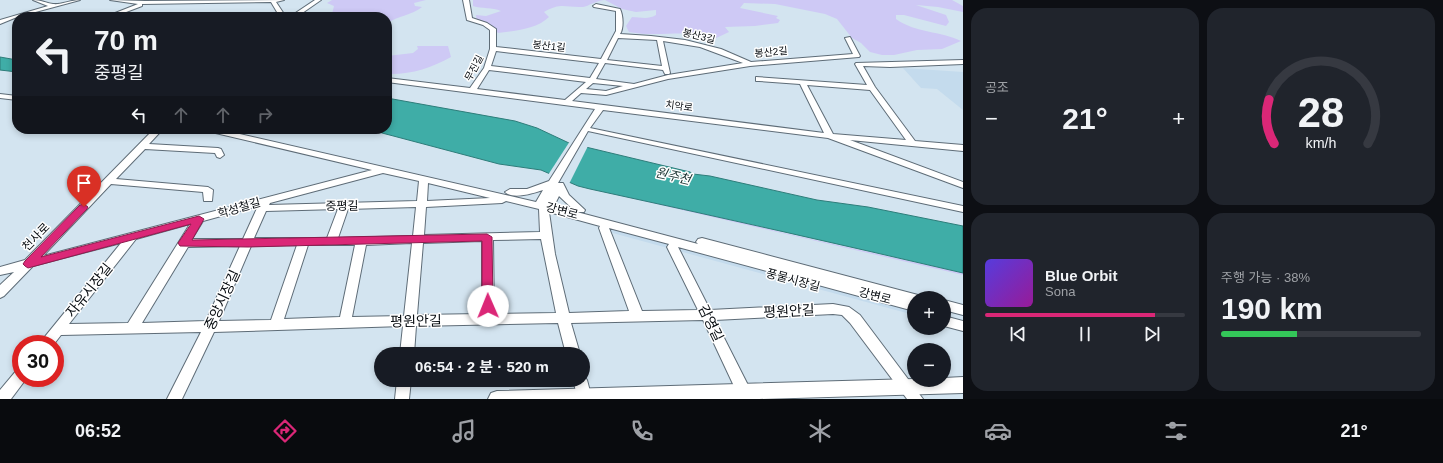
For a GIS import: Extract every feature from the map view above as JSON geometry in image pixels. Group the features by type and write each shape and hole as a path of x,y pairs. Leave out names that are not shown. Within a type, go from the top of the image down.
{"main road":[{"path":"497,399 583,392 746,395 911,392 963,385"}],"street":[{"path":"36,0 54,6"},
{"path":"33,12 77,0"},
{"path":"113,0 144,3"},
{"path":"272,0 280,12"},
{"path":"121,12 144,3 158,1 281,0"},
{"path":"300,12 318,0"},
{"name":"무진길","path":"466,0 470,19 485,24 493,29 492,45 494,49 487,68 473,90"},
{"path":"567,102 592,80 617,36 620,13 618,10 596,6"},
{"path":"1,21 12,18"},
{"path":"1,21 12,20"},
{"path":"1,21 12,22"},
{"name":"봉산3길","path":"617,36 695,43 736,57 750,64"},
{"name":"봉산2길","path":"580,92 606,93 668,77 750,64 857,56 848,38"},
{"path":"660,40 668,77"},
{"name":"봉산1길","path":"494,49 665,68"},
{"path":"914,144 872,88 858,64 890,65 963,62"},
{"path":"487,68 635,86"},
{"path":"758,78 872,88"},
{"name":"치악로","path":"392,81 830,136 960,148 963,158"},
{"path":"802,82 830,136 963,185"},
{"path":"0,96 12,97"},
{"path":"0,100 12,101"},
{"path":"571,347 546,235 542,210 589,129 599,116 601,107"},
{"path":"589,129 963,209"},
{"name":"천사로","path":"0,293 154,134"},
{"name":"강변로","path":"229,134 424,179 512,196"},
{"name":"강변로","path":"255,134 545,204 907,304"},
{"path":"142,146 218,151 220,155"},
{"name":"학성철길","path":"0,271 199,219 265,204 384,170"},
{"path":"408,347 424,179"},
{"path":"108,181 208,190 208,199"},
{"path":"512,196 554,188 580,210"},
{"name":"중평길","path":"265,204 344,206 422,204 512,196"},
{"name":"중앙시장길","path":"174,399 210,327 265,204"},
{"name":"강변로","path":"545,204 580,210 907,296"},
{"path":"331,241 344,206"},
{"path":"131,329 199,219"},
{"path":"604,228 637,316"},
{"path":"183,243 248,244 546,235"},
{"name":"자유시장길","path":"53,335 132,237"},
{"path":"487,237 488,320"},
{"path":"345,322 361,241"},
{"path":"276,325 304,242"},
{"name":"풍물시장길","path":"673,247 907,310"},
{"name":"감영길","path":"673,247 746,395"},
{"path":"951,307 963,310"},
{"name":"평원안길","path":"57,330 210,327 345,322 411,322 707,315 833,309 845,311 855,319 911,392"},
{"path":"951,316 963,320"},
{"path":"951,323 963,326"},
{"path":"2,399 12,386"},
{"path":"402,399 403,387"}],"shaded area":[{"path":"332,0 426,0 414,3 415,6 422,7 418,10 392,21 392,12 332,12 334,6 327,3"},
{"path":"473,0 604,0 583,7 555,7 544,12 549,17 532,27 498,33 493,28 477,23 476,15 486,16 501,11 473,6"},
{"path":"605,0 952,0 963,6 963,12 938,7 916,5 946,15 949,22 946,26 904,15 896,15 896,19 911,27 945,35 961,41 942,49 917,50 894,55 882,55 870,52 861,43 852,38 837,19 825,14 775,4 744,3 740,8 778,16 776,18 780,20 778,23 755,26 725,27 729,32 712,40 706,40 702,35 693,34 648,34 629,32 626,26 632,17 650,17 656,15 656,10 636,12 622,9"},
{"path":"417,46 448,46 451,57 420,70 392,74 392,55 413,53 418,49"},
{"path":"903,68 963,72 963,110 937,89 921,88"},
{"path":"578,186 710,214 784,233 963,273 963,275"},
{"path":"610,228 907,308 907,313 609,232"}],"water":[{"path":"0,57 12,59 12,71 0,70"},
{"name":"원주천","path":"392,99 515,121 537,128 569,143 690,172 693,174 710,176 817,200 868,207 963,226 963,273 590,189 578,186 541,170 499,164 386,134 392,134"}],"pier":[{"path":"570,141 588,146 569,184 548,175"}],"route":[{"path":"84,207 28,264 199,219 187,240 183,243 248,244 487,237 488,306"}]}
